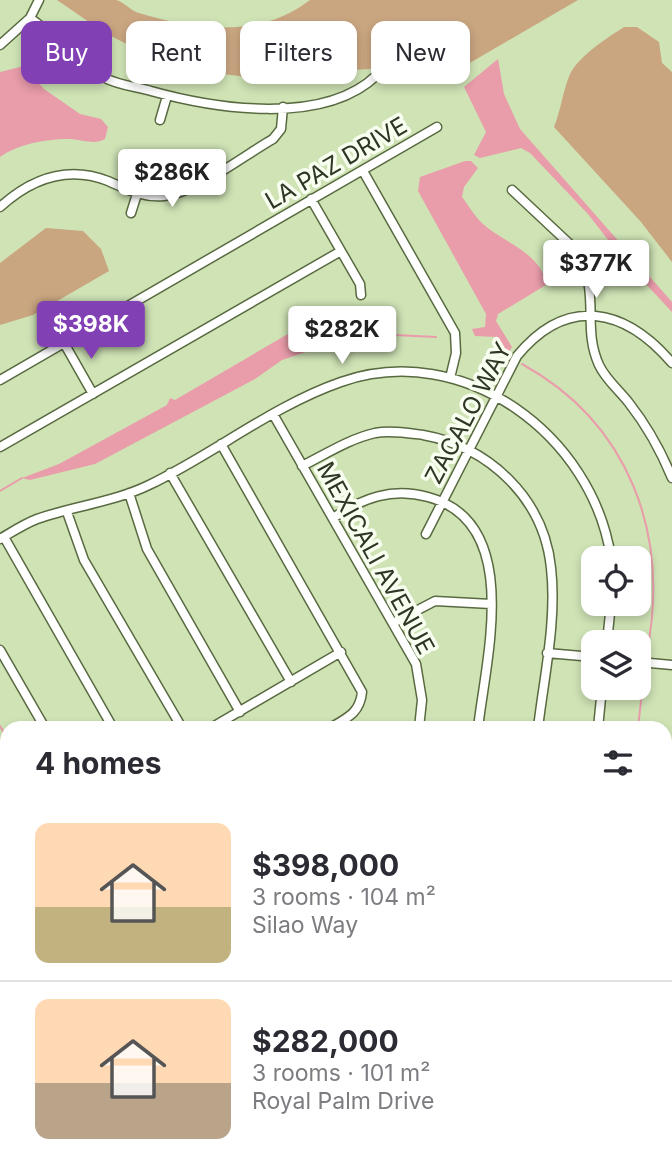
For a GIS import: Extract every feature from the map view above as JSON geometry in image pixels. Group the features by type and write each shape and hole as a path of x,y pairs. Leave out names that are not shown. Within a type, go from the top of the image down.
{"street":[{"path":"0,45 30,18 39,0"},
{"path":"30,18 51,31 70,54 107,79 228,109 283,107 340,100 371,79"},
{"path":"160,120 167,96"},
{"path":"0,207 22,188 57,175 91,176 137,194 159,196 181,192 273,139 281,129 283,107"},
{"name":"LA PAZ DRIVE","path":"0,380 437,127"},
{"path":"363,170 455,333 456,353 450,378"},
{"path":"512,190 576,250 592,287 592,346 599,366 652,436 672,478"},
{"path":"131,213 137,194"},
{"path":"311,199 360,284 361,295"},
{"path":"0,447 341,251"},
{"path":"591,314 612,318 639,330 672,363"},
{"name":"ZACALO WAY","path":"426,534 517,356 536,335 561,321 591,314"},
{"path":"64,343 93,394"},
{"path":"109,721 2,538 38,519 129,493 314,392 368,375 419,374 450,378 497,396 530,418 560,445 577,467 601,514 608,546"},
{"name":"MEXICALI AVENUE","path":"273,414 416,664 421,682 419,721"},
{"path":"302,466 346,443 377,433 419,434 469,449 505,474 531,507 540,527 552,577 539,721"},
{"path":"221,444 362,692 361,704 354,714 342,721"},
{"path":"170,473 291,682"},
{"path":"129,493 148,549 240,712"},
{"path":"333,518 369,498 384,494 411,493 441,502 459,513 482,541 493,581 479,721"},
{"path":"66,512 84,560 178,721"},
{"path":"393,623 435,601 491,604"},
{"path":"0,650 41,721"},
{"path":"224,721 341,652"},
{"path":"547,653 581,656"},
{"path":"651,663 672,665"},
{"path":"599,721 601,700"}],"shaded area":[{"path":"57,0 116,0 136,12 170,21 126,21 126,44 112,37 112,21 88,21"},
{"path":"310,0 578,0 470,63 470,21 371,21 371,69 357,70 357,21 270,21"},
{"path":"240,27 240,76 226,74 226,28"},
{"path":"624,27 637,27 659,42 662,63 672,72 672,262 641,222 554,127 574,67 594,47"},
{"path":"498,59 504,94 520,129 672,302 672,312 626,263 588,214 530,153 521,148 480,158 474,155 486,132 464,87"},
{"path":"21,67 21,84 40,84 80,114 101,119 108,127 105,139 93,142 71,139 44,141 24,145 0,157 0,72"},
{"path":"471,161 478,168 464,187 462,197 483,224 538,265 546,285 498,314 496,321 512,347 509,352 505,351 497,337 475,336 472,329 485,327 486,314 418,191 420,177"},
{"path":"46,228 83,231 101,249 109,271 33,315 0,325 0,263"},
{"path":"317,317 333,339 337,339 335,342 282,360 255,379 95,464 30,480 22,478 59,464 167,405 170,398 175,400"}],"waterway":[{"path":"337,339 374,334 436,337"},
{"path":"522,364 559,388 590,417 615,450 633,486 646,524 652,565 653,607 650,630"},
{"path":"0,491 22,478"},
{"path":"639,721 641,700"}]}
